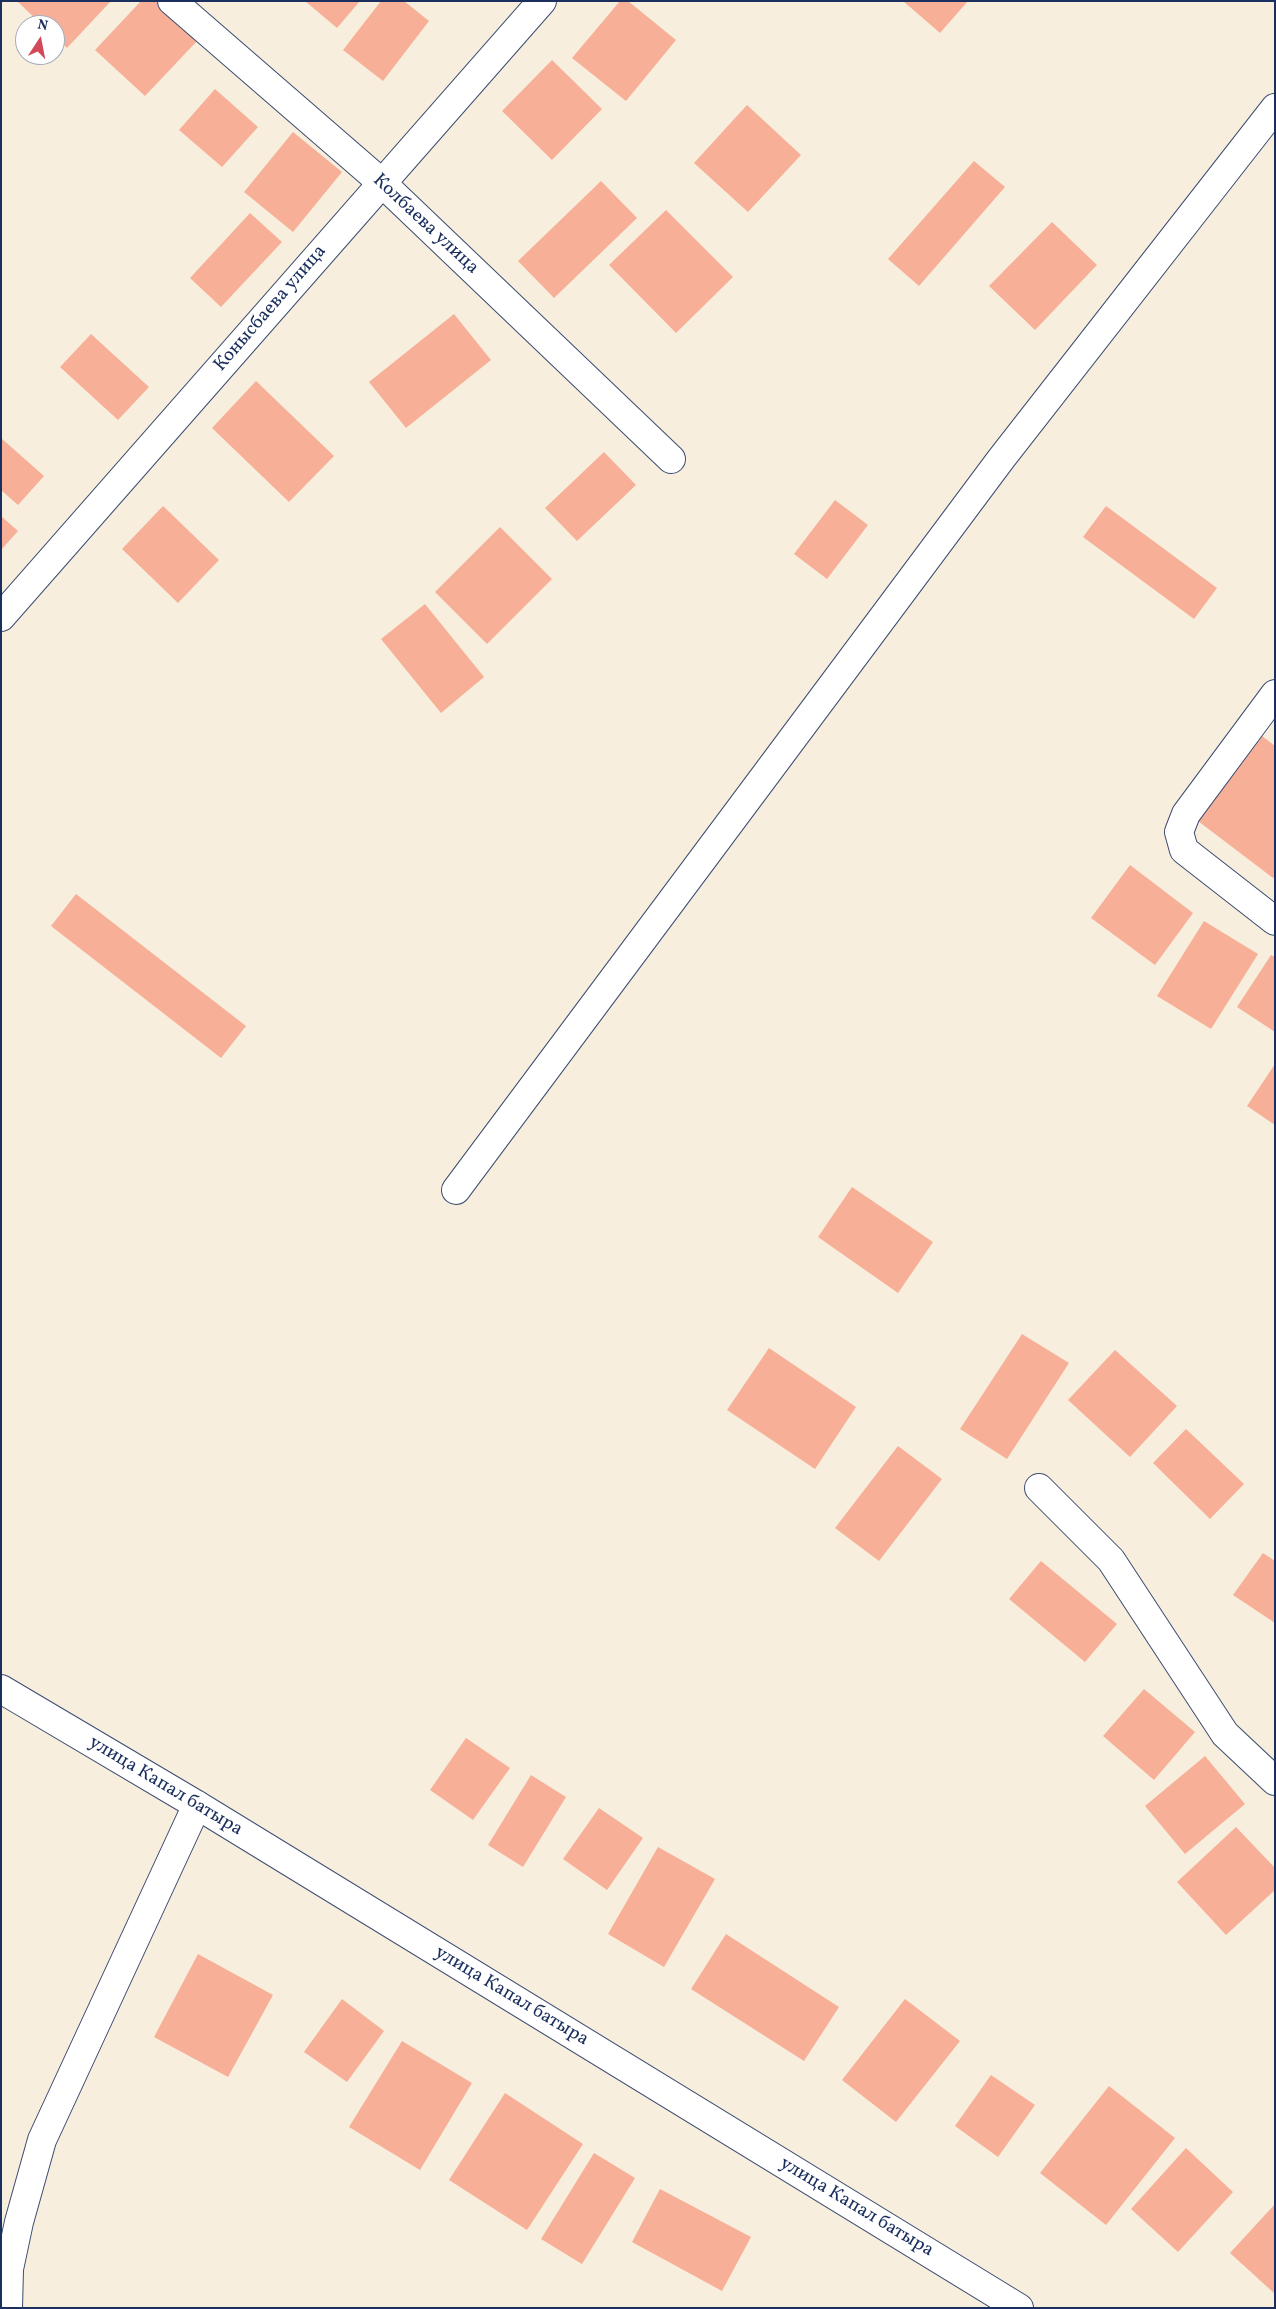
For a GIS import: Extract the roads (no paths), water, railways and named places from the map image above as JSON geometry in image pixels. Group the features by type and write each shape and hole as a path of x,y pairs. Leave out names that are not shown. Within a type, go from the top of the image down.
{"street":[{"name":"Колбаева улица","path":"172,1 382,183 671,459"},
{"name":"Конысбаева улица","path":"1,617 542,1"},
{"path":"456,1190 995,466 1275,108"},
{"path":"1275,694 1186,814 1179,832 1184,850 1275,921"},
{"path":"1039,1488 1111,1560 1225,1734 1275,1781"},
{"name":"улица Капал батыра","path":"1,1689 197,1805 1019,2308"},
{"path":"8,2308 9,2269 19,2222 42,2140 197,1805"}]}
